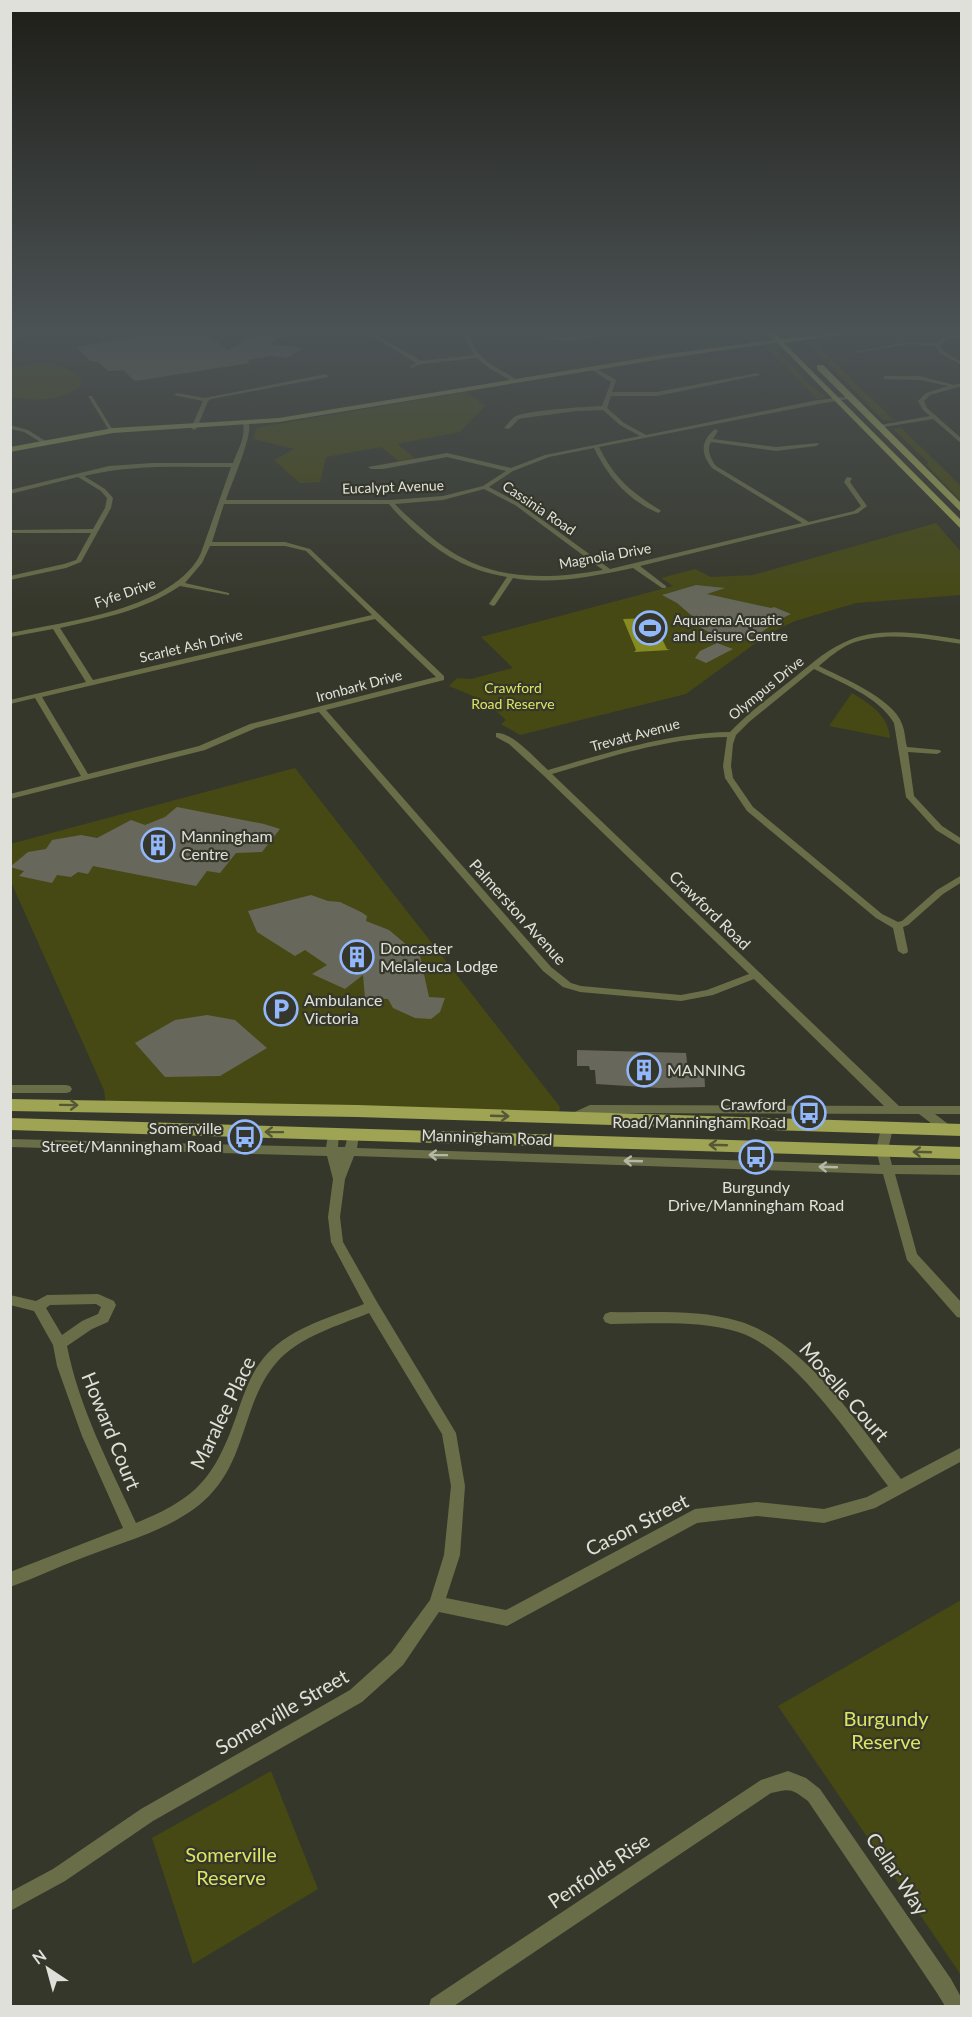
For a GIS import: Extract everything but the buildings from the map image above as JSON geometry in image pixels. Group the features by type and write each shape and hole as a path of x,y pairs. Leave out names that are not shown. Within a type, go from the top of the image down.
{"main road":[{"path":"10,450 112,431 231,425"},
{"path":"863,425 960,525"},
{"path":"880,427 962,510"},
{"name":"Manningham Road","path":"10,1105 337,1110 955,1130"},
{"path":"333,1133 337,1110"},
{"path":"353,1135 357,1111"},
{"name":"Manningham Road","path":"10,1124 962,1153"}],"street":[{"path":"108,425 112,431"},
{"name":"Fyfe Drive","path":"10,635 131,607 180,584 199,565 208,544 247,429 246,425"},
{"path":"507,428 510,425"},
{"path":"624,425 644,436"},
{"name":"Eucalypt Avenue","path":"222,502 391,502 443,498 485,487 511,470 547,456 704,425"},
{"path":"724,425 715,431 708,440 706,451 708,459 718,470 808,524"},
{"path":"880,427 890,425"},
{"path":"943,425 962,442"},
{"path":"700,426 715,431"},
{"path":"10,427 26,431 44,442"},
{"path":"948,429 960,428"},
{"path":"708,440 776,449 816,444"},
{"path":"596,446 614,480 658,511"},
{"path":"371,467 383,467 447,455 511,470"},
{"path":"10,492 109,468 137,465 235,465"},
{"path":"10,578 75,564 82,558 108,508 110,498 79,475"},
{"name":"Magnolia Drive","path":"391,502 396,510 455,558 479,568 511,576 568,577 633,565 862,509 864,506 862,501 847,482 849,478"},
{"name":"Cassinia Road","path":"485,487 517,504 608,570"},
{"path":"14,531 96,531"},
{"name":"Ironbark Drive","path":"10,797 202,748 253,726 441,678 304,548 275,544 208,544"},
{"path":"633,565 664,587"},
{"path":"493,604 511,576"},
{"path":"180,584 227,594"},
{"name":"Scarlet Ash Drive","path":"10,702 377,616"},
{"path":"55,626 91,683"},
{"name":"Olympus Drive","path":"898,926 879,916 750,809 729,778 728,755 732,734 838,647 870,637 907,634 960,640"},
{"path":"814,666 883,704 898,723 910,797 939,828 962,843"},
{"path":"38,696 86,778"},
{"name":"Palmerston Avenue","path":"322,710 547,969 567,985 594,992 681,998 709,993 756,975"},
{"name":"Trevatt Avenue","path":"546,773 669,738 702,734 732,734"},
{"name":"Crawford Road","path":"499,735 512,742 546,773 897,1111"},
{"path":"903,749 937,752"},
{"path":"903,951 898,926 906,923 940,892 962,878"},
{"path":"10,1089 66,1089"},
{"name":"Manningham Road","path":"573,1118 590,1109 962,1110"},
{"name":"Manningham Road","path":"923,1111 955,1130"},
{"path":"887,1128 882,1150 911,1256 962,1313"},
{"name":"Somerville Street","path":"333,1133 332,1152 339,1179"},
{"name":"Somerville Street","path":"10,1902 59,1875 147,1815 356,1696 397,1659 436,1604 452,1555 458,1486 449,1433 372,1306 337,1242 334,1217 339,1179 350,1153 353,1135"},
{"name":"Manningham Road","path":"10,1143 886,1170 962,1170"},
{"path":"11,1300 38,1307 47,1300 98,1299 109,1305 103,1318 87,1325 60,1344"},
{"name":"Maralee Place","path":"10,1580 170,1516 204,1492 219,1476 261,1372 277,1353 304,1336 372,1306"},
{"name":"Howard Court","path":"38,1307 60,1344 64,1366 89,1436 132,1532"},
{"name":"Moselle Court","path":"610,1318 708,1322 750,1330 783,1351 809,1376 898,1487"},
{"name":"Cason Street","path":"436,1604 507,1618 695,1516 757,1509 824,1516 870,1503 962,1453"},
{"name":"Penfolds Rise","path":"438,2007 767,1786 788,1780"},
{"name":"Cellar Way","path":"788,1780 800,1784 814,1795 841,1831 944,1986 955,2007"}],"green space":[{"path":"467,425 460,432 397,444 415,458 399,461 381,447 326,457 320,482 300,483 274,460 294,449 253,439 256,429 260,427"},
{"path":"901,428 961,486 961,501 927,465 928,462 893,429"},
{"name":"Aquarena Aquatic and Leisure Centre","path":"936,523 961,552 961,595 856,603 795,621 768,634 686,694 520,735 501,724 506,720 485,701 449,686 457,678 471,679 513,668 481,637 673,586 661,578 695,569 711,577 753,575"},
{"path":"852,693 877,711 886,723 890,738 829,726"},
{"name":"Manningham Centre","path":"295,768 560,1107 558,1117 106,1106 104,1090 11,882 10,844"},
{"name":"Burgundy Reserve","path":"961,1600 961,1975 778,1706"},
{"name":"Somerville Reserve","path":"271,1771 318,1889 193,1964 152,1838"}],"shaded area":[{"path":"652,618 667,649 670,650 634,652 636,650 623,619"}],"place":[{"name":"Aquarena Aquatic and Leisure Centre","path":"650,628"},
{"name":"Manningham Centre","path":"158,845"},
{"name":"Doncaster Melaleuca Lodge","path":"357,957"},
{"name":"Ambulance Victoria","path":"281,1009"},
{"name":"MANNING","path":"644,1070"},
{"name":"Crawford Road/Manningham Road","path":"809,1113"},
{"name":"Somerville Street/Manningham Road","path":"245,1137"},
{"name":"Burgundy Drive/Manningham Road","path":"756,1157"}],"park label":[{"name":"Crawford Road Reserve","path":"513,696"}]}
